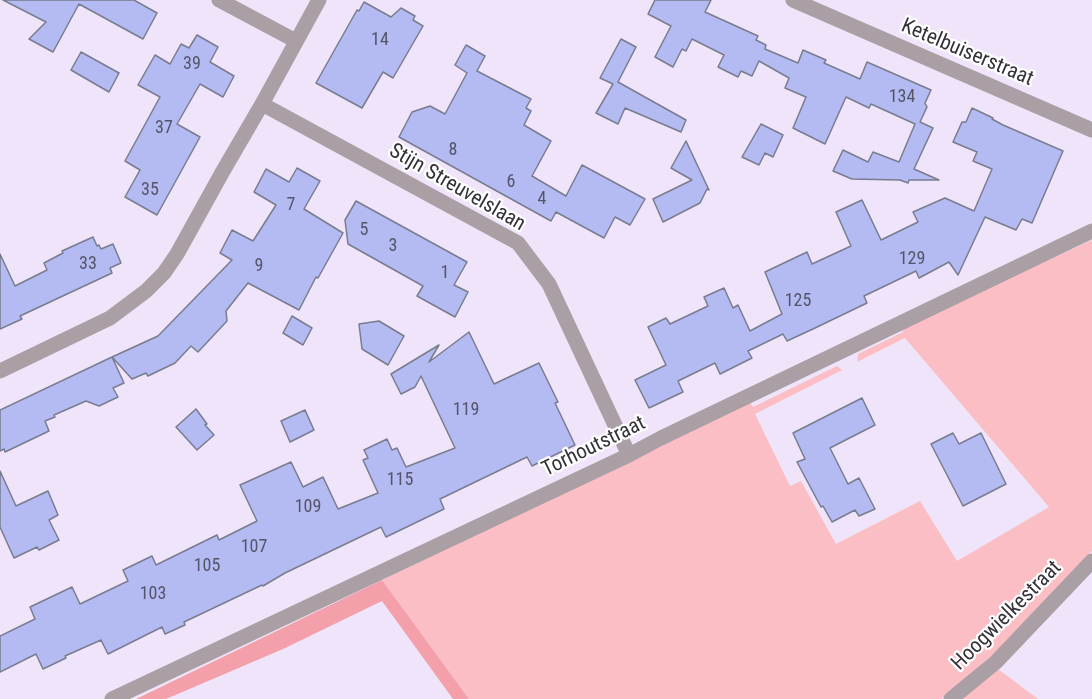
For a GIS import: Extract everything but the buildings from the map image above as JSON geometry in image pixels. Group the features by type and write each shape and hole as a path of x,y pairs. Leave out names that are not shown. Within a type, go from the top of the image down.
{"street":[{"path":"219,0 296,41"},
{"path":"0,371 110,318 146,291 164,273 177,254 319,0"},
{"name":"Ketelbuiserstraat","path":"793,0 1092,130"},
{"name":"Stijn Streuvelslaan","path":"262,104 518,243 549,284 629,455"},
{"name":"Torhoutstraat","path":"112,699 629,455 1092,231"},
{"name":"Hoogwielkestraat","path":"951,699 996,662 1092,561"}],"shaded area":[{"path":"1092,240 1092,551 1010,640 941,699 469,699 382,580 750,402 753,407 837,366 842,370 755,414 790,486 801,481 836,544 920,501 957,561 1049,507 905,338 857,362 858,354 903,332 902,328"},
{"path":"382,580 469,699 453,699 382,601 283,649 166,699 136,699"},
{"path":"998,669 1038,699 961,699"}]}
